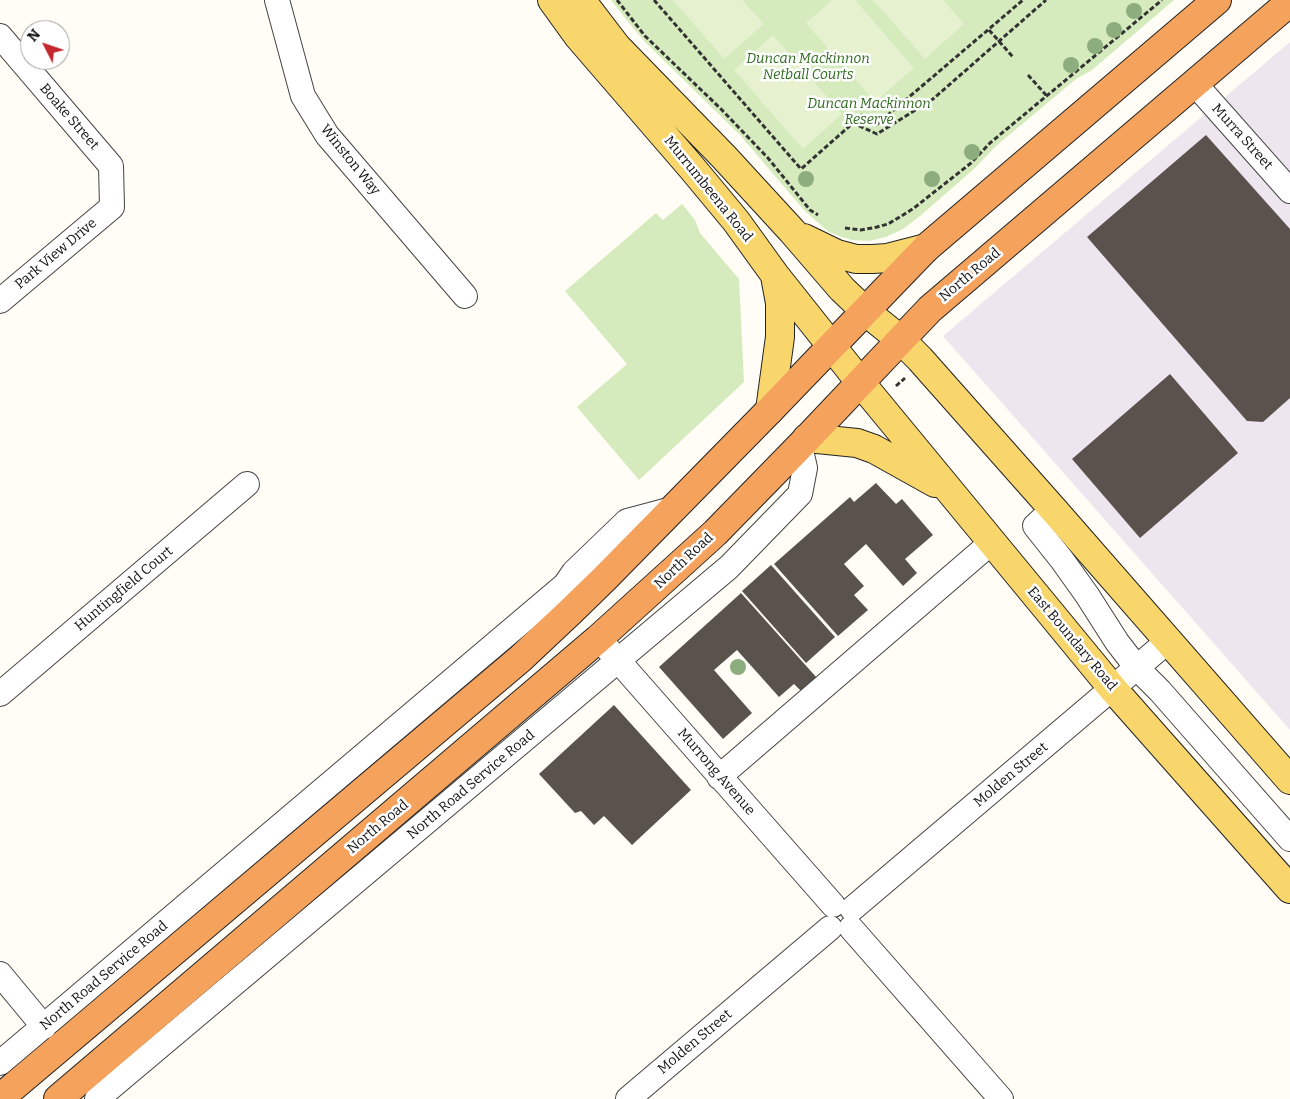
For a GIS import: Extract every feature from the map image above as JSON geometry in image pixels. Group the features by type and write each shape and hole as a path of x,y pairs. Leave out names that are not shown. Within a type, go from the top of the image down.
{"highway":[{"path":"0,1098 520,658 605,578 926,248 1217,0"},
{"name":"North Road","path":"67,1096 598,640 715,533 930,309 1290,2"},
{"path":"43,1062 67,1096"}],"main road":[{"name":"Murrumbeena Road","path":"552,0 578,36 736,221 775,275 860,382"},
{"name":"Murrumbeena Road","path":"581,0 617,47 724,157 842,289 865,311 901,340"},
{"path":"792,231 828,250 856,259 887,258 926,248"},
{"path":"770,410 780,337 780,303 775,275"},
{"path":"901,340 1053,509 1290,780"},
{"name":"East Boundary Road","path":"860,382 1113,689 1290,890"},
{"path":"804,442 857,443 874,449 948,489"}],"street":[{"name":"Winston Way","path":"277,0 302,96 327,134 466,296"},
{"name":"Boake Street","path":"0,36 111,166 112,207"},
{"name":"Murra Street","path":"1194,84 1290,191"},
{"name":"Park View Drive","path":"0,301 112,207"},
{"name":"North Road Service Road","path":"98,1099 729,567 800,494 805,468 804,442"},
{"name":"Huntingfield Court","path":"0,694 247,484"},
{"path":"565,584 574,572 627,521 672,509"},
{"path":"1053,509 1035,526 1087,595 1117,642 1137,668 1160,691 1290,839"},
{"path":"719,777 992,542"},
{"path":"565,584 605,578"},
{"name":"North Road Service Road","path":"0,1063 565,584"},
{"name":"Murrong Avenue","path":"598,640 619,661 1001,1099"},
{"name":"Molden Street","path":"628,1099 1168,641"},
{"path":"0,974 44,1027"}],"path":[{"path":"617,0 645,36 721,109 761,151 810,210 825,220"},
{"path":"654,0 801,168 862,115 874,126 1022,0"},
{"path":"853,123 877,134 932,99 1046,0"},
{"path":"844,228 861,230 877,227 888,224 903,216 971,163 990,143 1162,0"},
{"path":"989,29 1014,57"},
{"path":"1028,75 1046,96"},
{"path":"896,386 906,377"}],"shaded area":[{"path":"1290,42 1290,730 943,336"}],"green space":[{"name":"Duncan Mackinnon Reserve","path":"611,0 1174,0 1092,70 1076,79 996,146 975,168 920,216 903,229 886,237 869,241 852,240 829,232 803,209 740,135 647,44"},
{"path":"673,0 742,0 764,24 724,59"},
{"path":"832,0 855,0 914,68 875,102 806,23"},
{"path":"873,0 943,0 964,24 925,59"},
{"path":"773,35 842,114 803,149 734,70"},
{"path":"682,204 695,220 700,233 739,279 744,382 639,480 577,407 627,364 565,291 656,213 663,220"}],"building":[{"path":"1206,135 1290,229 1290,398 1263,422 1247,421 1087,237"},
{"path":"1170,374 1238,453 1140,538 1072,459"},
{"path":"876,483 896,504 902,499 933,535 905,559 917,573 903,586 866,544 844,564 864,586 854,595 868,610 838,636 774,564 850,497 854,502"},
{"path":"771,565 835,637 806,663 742,591"},
{"path":"741,593 817,678 802,692 794,684 779,697 737,650 714,670 752,713 723,739 659,667"},
{"path":"614,705 691,790 632,845 604,816 594,825 581,811 575,813 539,774"}],"park label":[{"name":"Duncan Mackinnon Netball Courts","path":"808,68"}]}
